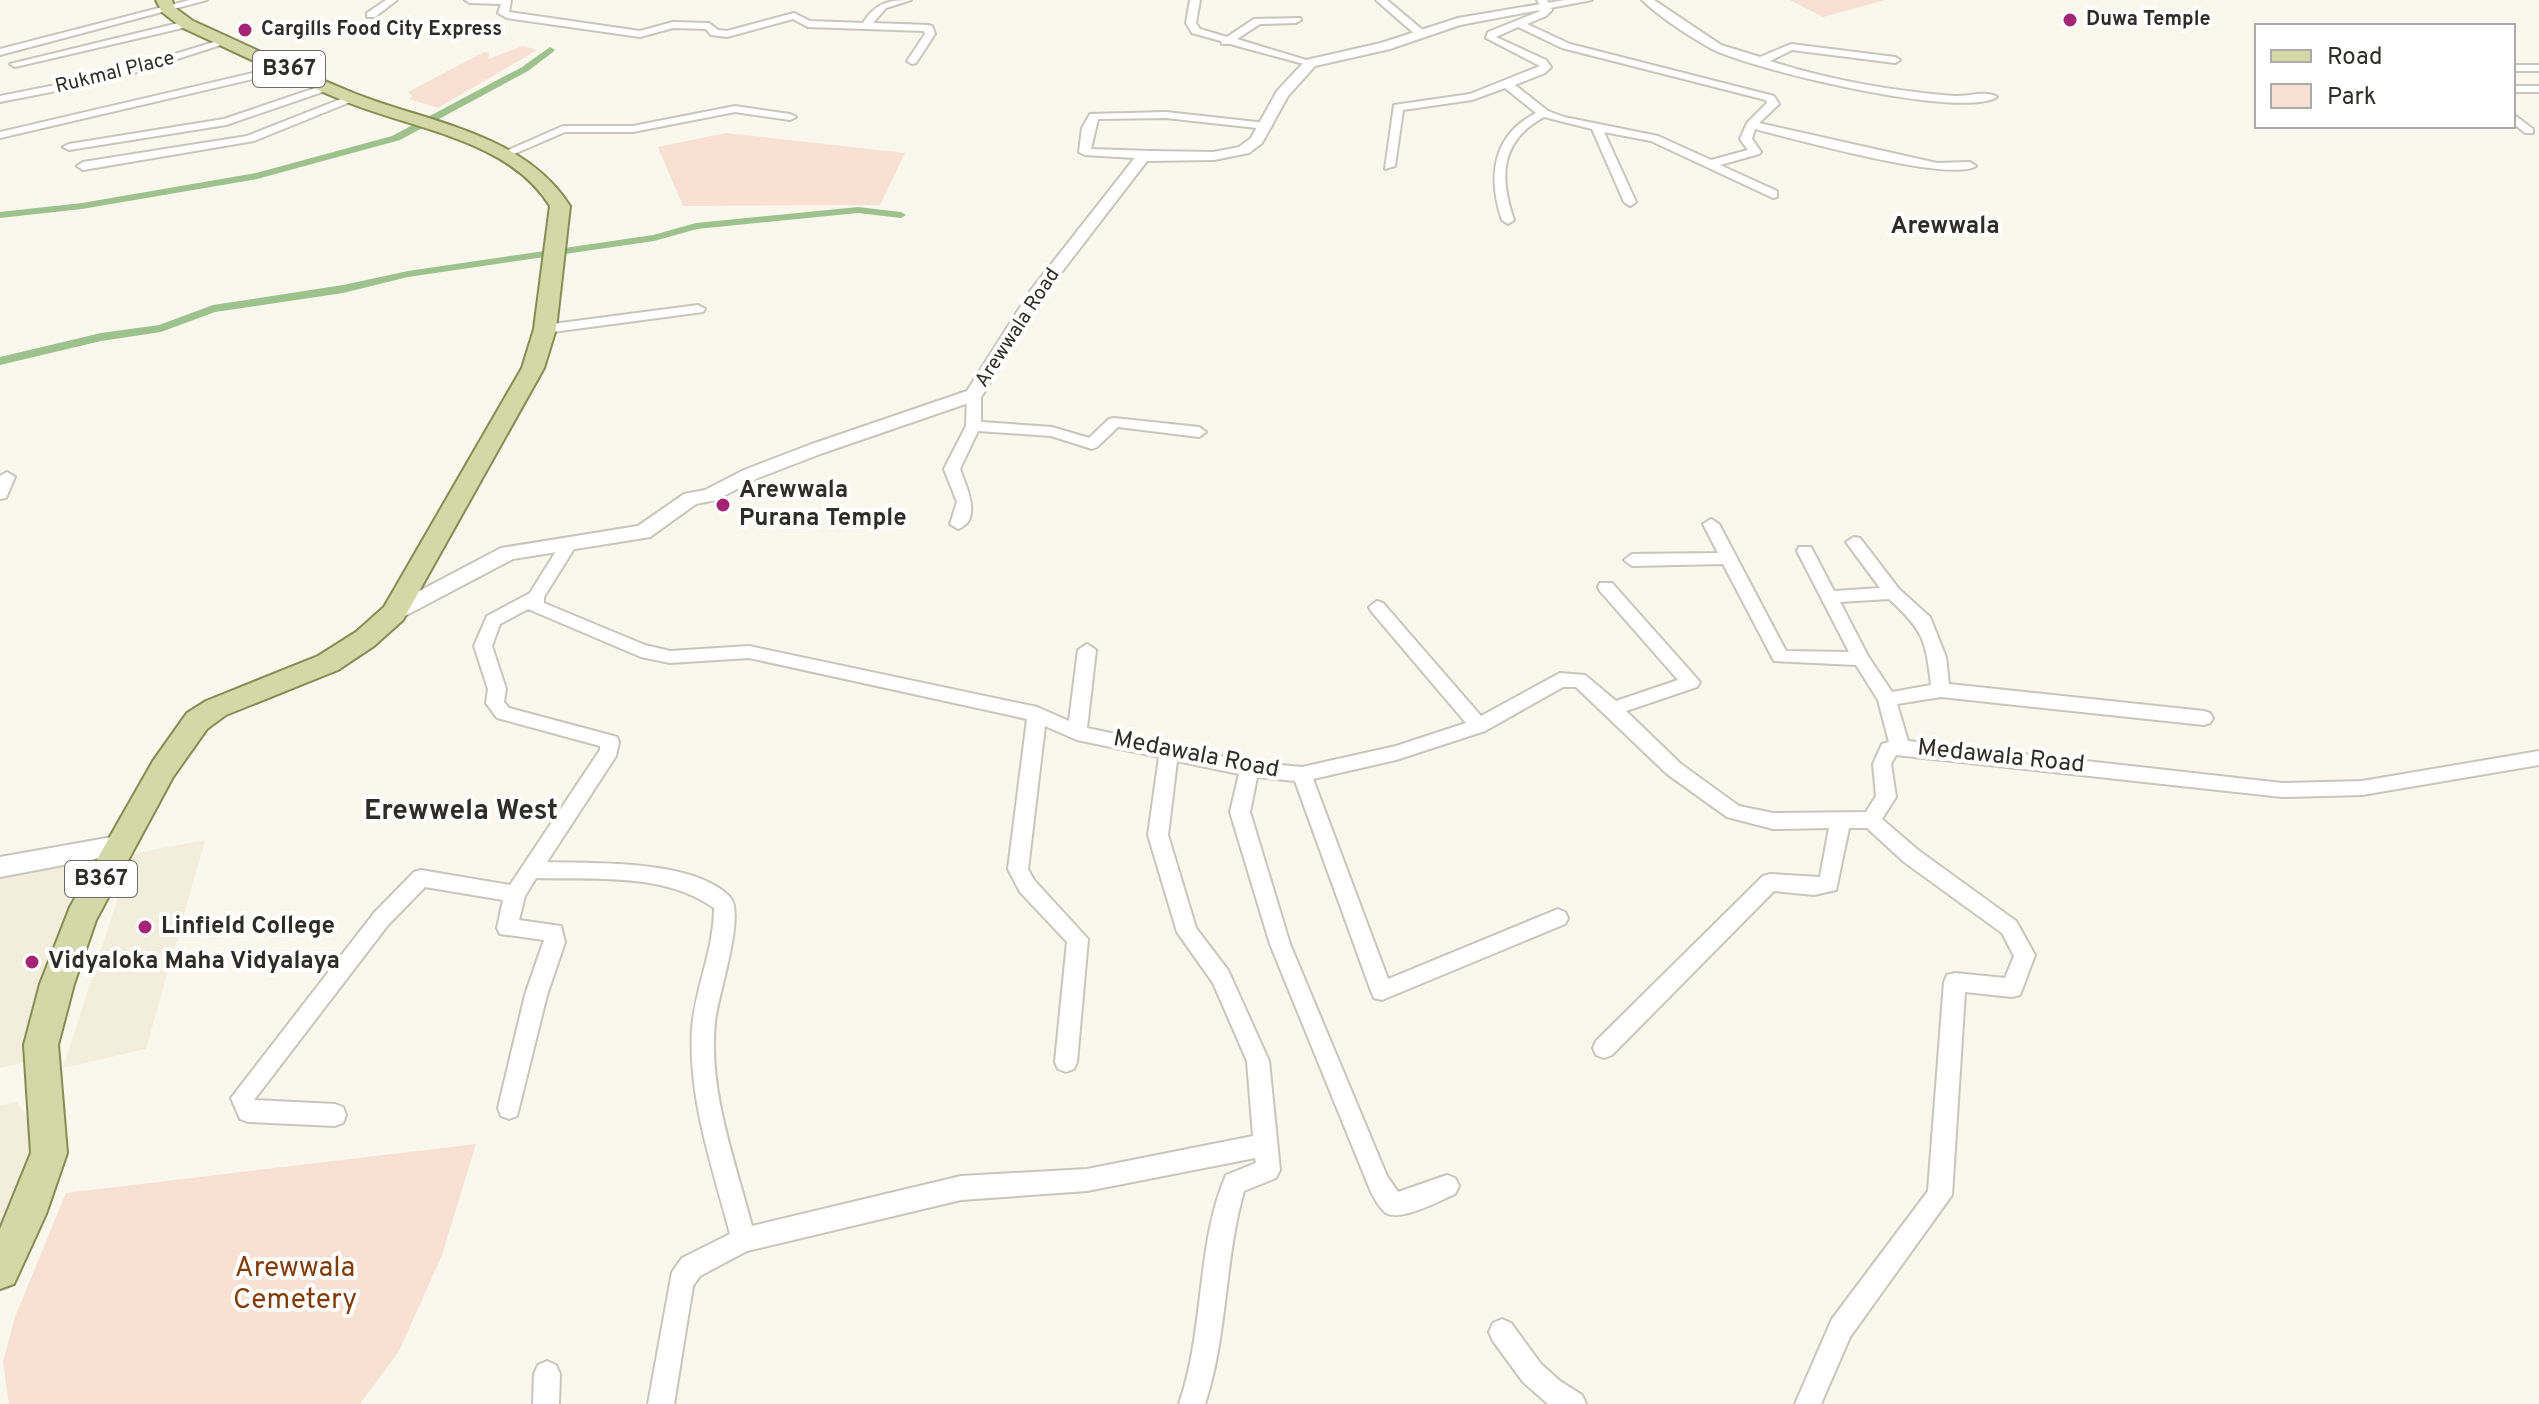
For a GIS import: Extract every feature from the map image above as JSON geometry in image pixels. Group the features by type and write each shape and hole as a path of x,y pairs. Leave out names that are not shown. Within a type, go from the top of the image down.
{"main road":[{"name":"B367","path":"0,1270 27,1214 49,1153 41,1045 57,984 81,917 118,846 180,743 197,721 227,701 328,663 365,639 394,613 533,368 545,329 555,254 560,206 557,198 503,155 426,122 351,98 187,24 166,4"}],"street":[{"path":"0,52 166,4 202,0"},
{"path":"371,15 392,0"},
{"path":"470,0 507,1 503,13 507,15 640,34 694,23 709,26 715,33 727,34 794,16 808,24 928,28 930,34 912,61"},
{"path":"867,24 873,12 887,4 906,0"},
{"path":"1195,0 1191,23 1196,31 1226,42 1311,63 1458,22 1545,3 1586,0"},
{"path":"1381,0 1421,34"},
{"path":"1647,0 1709,42 1758,62 1891,92 1958,100 1991,97"},
{"path":"1389,166 1398,107 1472,97 1546,67 1491,38 1492,34 1542,14 1545,3"},
{"path":"1226,42 1258,21 1296,20"},
{"path":"15,64 187,24"},
{"path":"1519,24 1566,46 1770,98 1773,104 1751,125 1746,139 1755,152 1710,164"},
{"name":"Rukmal Place","path":"0,99 108,78 228,41"},
{"path":"1758,62 1791,47 1895,60"},
{"path":"1266,126 1166,115 1094,116 1088,128 1085,152 1231,155 1253,144 1266,126 1282,94 1311,63"},
{"path":"0,135 287,68"},
{"path":"2515,68 2539,68"},
{"path":"1507,84 1544,113 1597,128 1654,138 1773,194"},
{"path":"69,147 226,122 327,87"},
{"path":"2515,89 2539,89"},
{"path":"83,166 250,139 351,98"},
{"path":"503,155 563,129 633,129 735,109 790,117"},
{"path":"1508,220 1497,194 1497,176 1510,138 1528,120 1544,113"},
{"path":"2515,119 2529,131"},
{"path":"1751,125 1937,167 1970,166"},
{"path":"1597,128 1630,202"},
{"name":"Arewwala Road","path":"394,613 508,553 643,532 691,498 709,496 790,459 974,395 1037,293 1142,158 1151,155"},
{"path":"545,329 698,309"},
{"path":"958,524 965,502 952,469 973,426 974,395"},
{"path":"973,426 1052,432 1092,444 1114,422 1199,432"},
{"path":"0,494 7,477"},
{"path":"1711,524 1780,657 1861,659"},
{"path":"1854,542 1893,593 1924,621 1937,657 1941,690"},
{"path":"509,1108 536,995 555,942 554,932 507,928 515,894 609,751 610,742 503,713 495,703 497,689 483,646 493,620 536,597 569,544"},
{"path":"1805,551 1861,659 1887,699 1900,747"},
{"path":"1632,560 1729,558"},
{"path":"1606,587 1691,682 1613,709"},
{"path":"1829,597 1893,593"},
{"name":"Medawala Road","path":"536,597 535,606 641,651 670,657 749,652 1037,714 1077,733 1249,769 1302,774 1396,753 1479,726 1560,680 1579,680 1674,769 1734,812 1773,821 1840,823 1871,820 1886,797 1882,764 1889,749 1900,747 2282,790 2362,788 2538,758"},
{"path":"1377,607 1479,726"},
{"path":"1077,733 1087,650"},
{"path":"1887,699 1941,690 2204,718"},
{"path":"1037,714 1018,869 1027,886 1078,939 1066,1062"},
{"path":"1169,752 1158,835 1187,932 1221,977 1258,1061 1268,1170 1234,1183 1222,1219 1215,1307 1204,1376 1192,1404"},
{"path":"1249,769 1240,812 1280,944 1379,1184 1392,1204 1408,1202 1447,1186"},
{"path":"1302,774 1382,991 1558,918"},
{"path":"1808,1404 1841,1328 1940,1195 1955,982 2012,988 2025,955 2009,927 1911,856 1871,820"},
{"path":"1604,1048 1770,882 1814,887 1829,884 1840,823"},
{"path":"0,867 118,846"},
{"path":"533,870 672,878 714,894 724,904 726,923 703,1029 706,1089 744,1240"},
{"path":"335,1115 248,1111 242,1098 381,919 421,878 515,894"},
{"path":"661,1404 663,1374 681,1281 691,1267 744,1240 961,1188 1087,1180 1266,1145"},
{"path":"1502,1332 1525,1368 1560,1398 1573,1404"},
{"path":"546,1404 547,1374"}],"shaded area":[{"name":"Vidyaloka Maha Vidyalaya","path":"113,840 25,1062 0,1068 0,861"},
{"name":"Linfield College","path":"205,840 146,1049 63,1068 132,854"},
{"path":"17,1102 39,1135 0,1234 0,1105"}],"green space":[{"path":"1790,0 1885,0 1823,17"},
{"path":"523,46 537,50 438,108 409,99 413,96 408,92 484,52 489,53 488,59"},
{"path":"726,133 905,153 880,205 683,206 658,147"},
{"name":"Arewwala Cemetery","path":"476,1144 442,1255 399,1351 360,1404 9,1404 3,1362 15,1317 66,1193"}],"waterway":[{"path":"0,215 82,206 257,176 396,138 525,69 550,50"},
{"path":"0,361 101,337 161,328 213,309 343,289 408,274 654,238 696,226 858,210 901,215"}],"place":[{"name":"Duwa Temple","path":"2070,20"},
{"name":"Cargills Food City Express","path":"245,30"},
{"name":"Arewwala Purana Temple","path":"723,505"},
{"name":"Linfield College","path":"145,927"},
{"name":"Vidyaloka Maha Vidyalaya","path":"32,962"}],"district":[{"name":"Arewwala","path":"1945,227"},
{"name":"Erewwela West","path":"461,812"}]}
